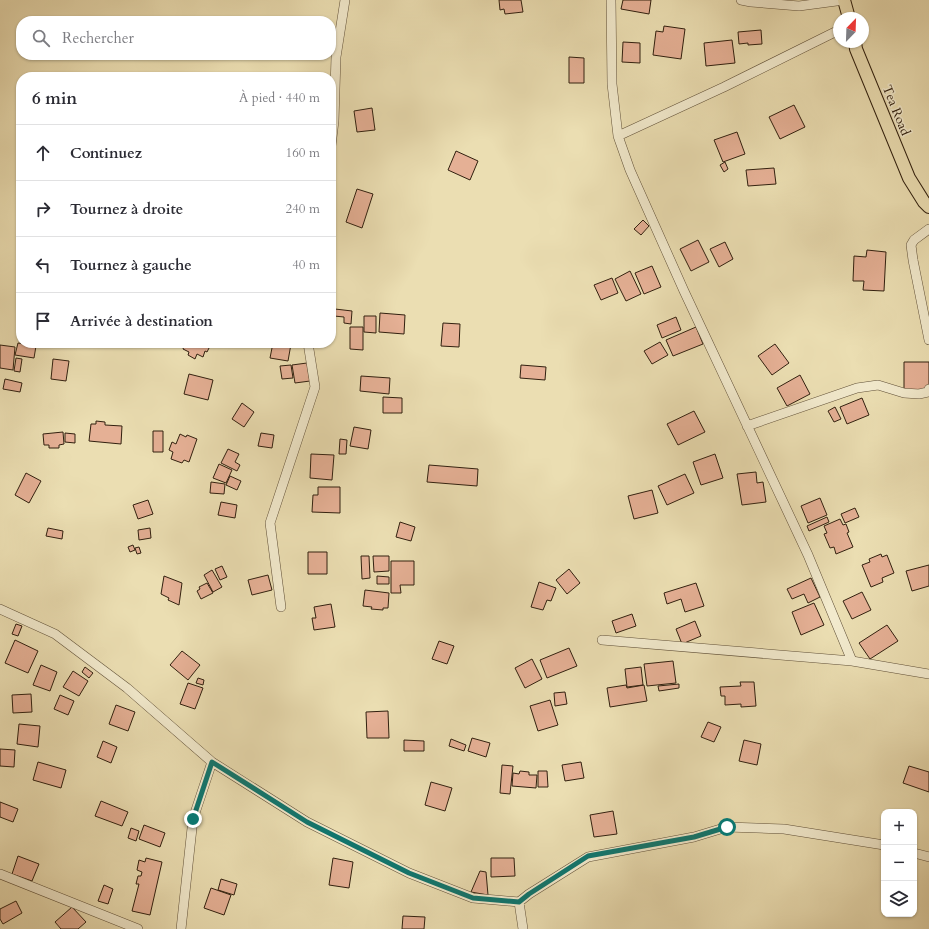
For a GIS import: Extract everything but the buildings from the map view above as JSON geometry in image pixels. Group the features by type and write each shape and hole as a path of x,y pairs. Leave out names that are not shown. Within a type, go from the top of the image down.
{"main road":[{"path":"844,0 847,12"},
{"name":"Tea Road","path":"856,48 909,178 924,202 929,207"}],"street":[{"path":"336,58 345,0"},
{"path":"611,0 612,84 618,136 630,170 681,284 808,555 852,660"},
{"path":"741,0 799,6 844,0"},
{"path":"618,136 724,87 833,33"},
{"path":"336,60 336,72"},
{"path":"929,229 914,240 911,245 929,340"},
{"path":"281,607 270,523 315,387 309,348"},
{"path":"747,426 857,388 878,385 904,392 919,394 928,392 929,389"},
{"path":"0,609 55,634 127,688 212,762 307,822 409,873 473,898 519,902 588,856 694,837 727,827 784,829 881,845"},
{"path":"602,640 852,660 929,674"},
{"path":"181,929 193,819 212,762"},
{"path":"917,854 929,857"},
{"path":"0,874 138,929"},
{"path":"519,902 523,929"}],"route":[{"path":"193,819 212,762 307,822 409,873 473,898 519,902 588,856 618,852 694,837 727,827"}]}
